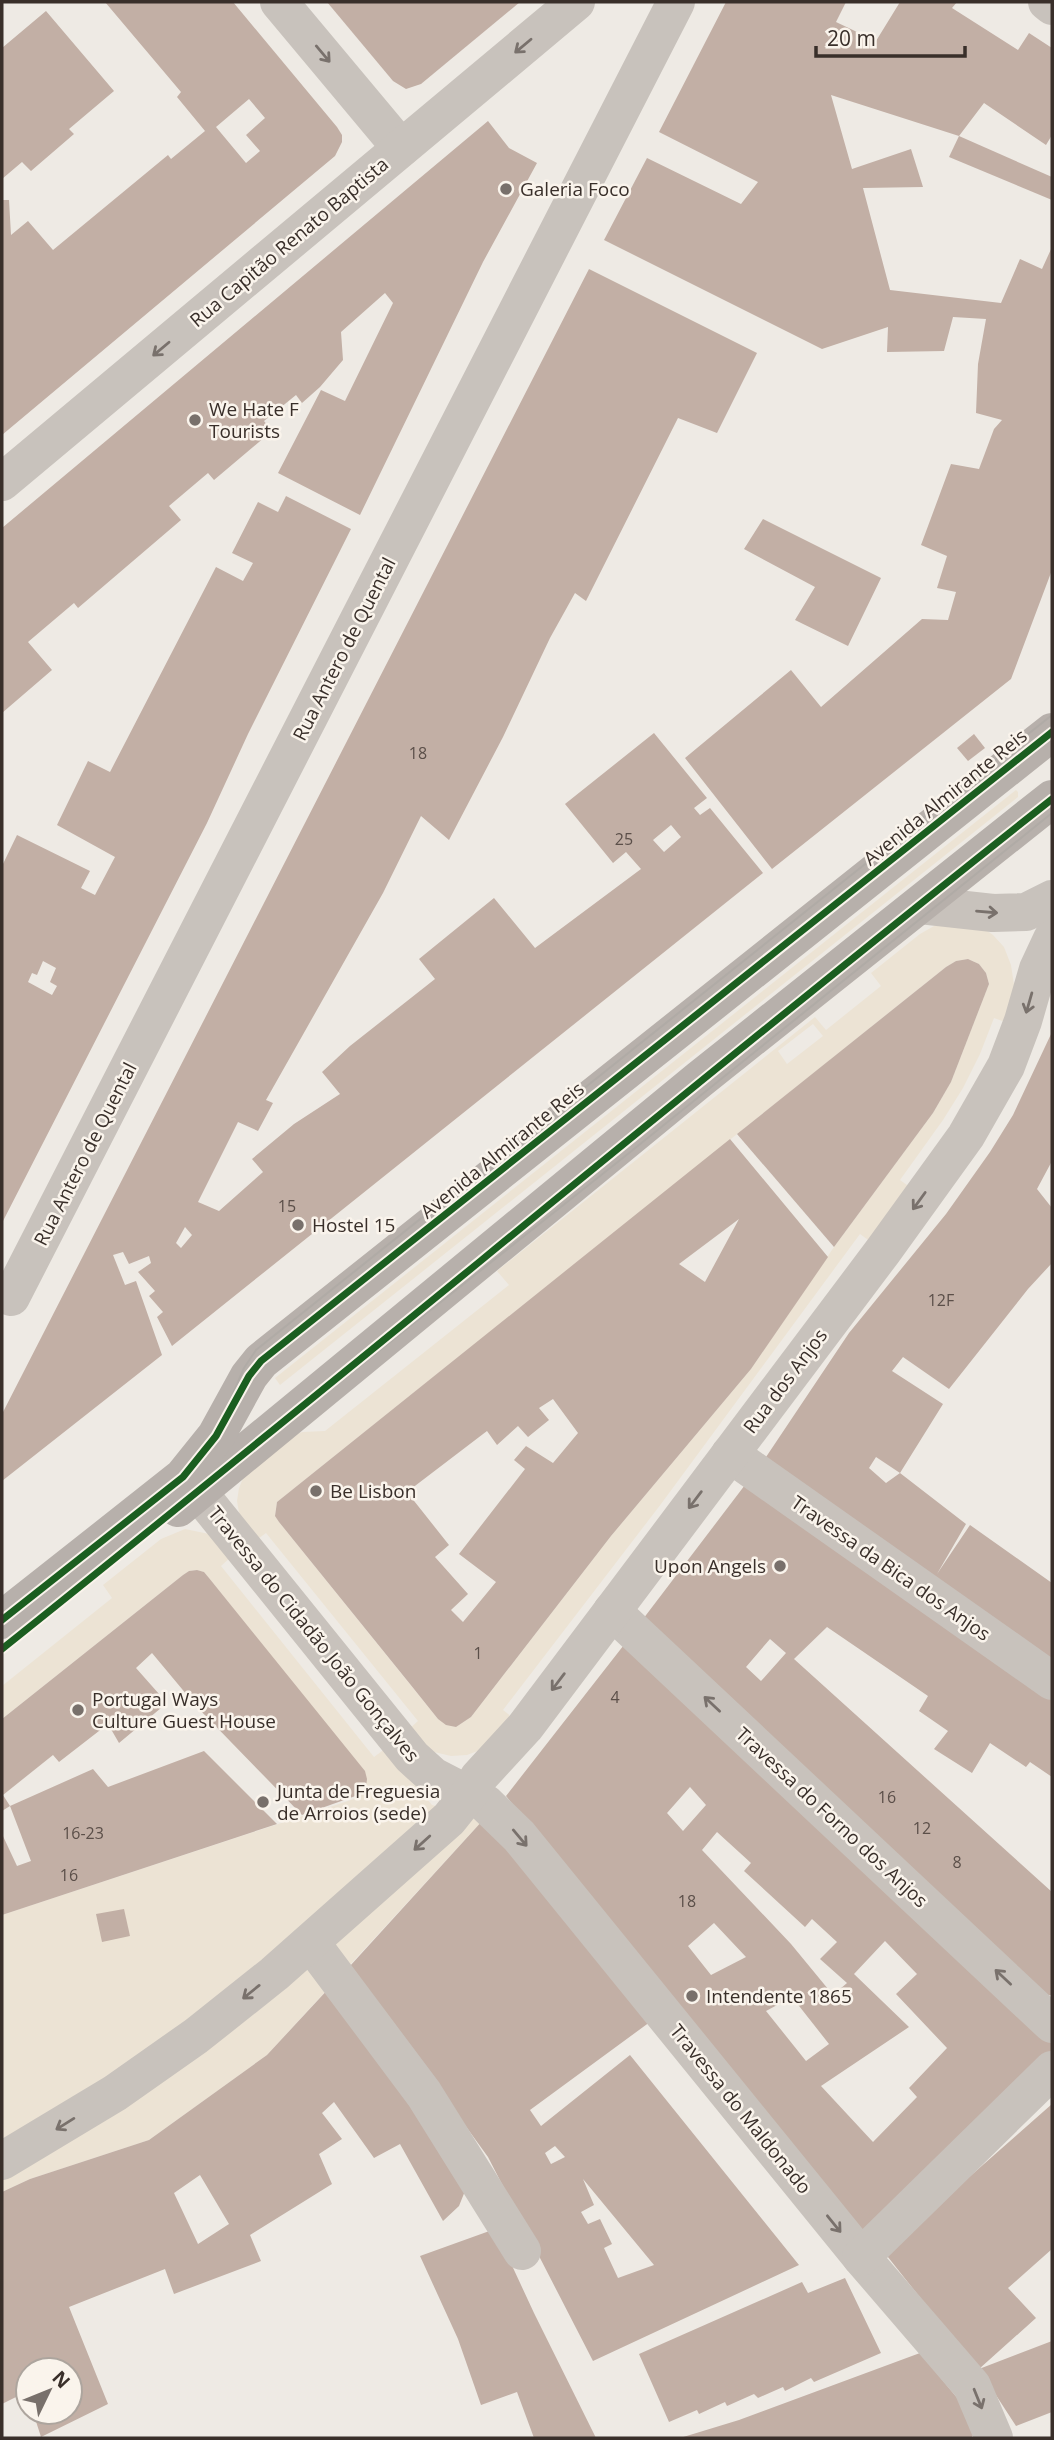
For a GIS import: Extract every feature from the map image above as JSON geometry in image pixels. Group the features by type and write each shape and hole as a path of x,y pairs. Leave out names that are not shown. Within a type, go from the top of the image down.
{"main road":[{"name":"Avenida Almirante Reis","path":"2,1620 183,1477 216,1436 249,1376 261,1361 1052,732"},
{"path":"2,1649 198,1492 700,1079 1052,799"}],"street":[{"path":"279,2 401,148"},
{"name":"Rua Capitão Renato Baptista","path":"2,482 576,2"},
{"name":"Rua Antero de Quental","path":"11,1297 676,2"},
{"path":"1047,2 1052,6"},
{"path":"919,905 993,913 1039,906 1052,939"},
{"name":"Rua dos Anjos","path":"2,2161 115,2093 196,2036 311,1943 449,1819 479,1777 525,1727 966,1136 1006,1066 1038,969 1052,939"},
{"name":"Travessa da Bica dos Anjos","path":"730,1454 1052,1681"},
{"name":"Travessa do Cidadão João Gonçalves","path":"198,1492 412,1757 433,1776 469,1794"},
{"name":"Travessa do Forno dos Anjos","path":"612,1611 1052,2024"},
{"name":"Travessa do Maldonado","path":"469,1794 508,1823 861,2257 972,2386 994,2438"},
{"path":"311,1943 424,2094 522,2251"},
{"path":"861,2257 1052,2070"}],"shaded area":[{"path":"1016,790 1018,797 280,1385 275,1378"},
{"path":"949,922 986,930 993,935 1004,947 1011,965 1014,985 1008,1023 994,1018 963,1088 900,1180 911,1188 871,1242 860,1234 661,1504 503,1710 513,1718 483,1749 467,1755 451,1756 434,1752 408,1730 418,1721 266,1533 255,1541 240,1518 237,1501 244,1476 292,1435 325,1431 509,1285 497,1271 815,1017 826,1030 881,986 871,973 934,926","holes":["968,959 979,964 986,973 989,984 951,1082 933,1113 834,1247 751,1369 611,1536 471,1717 456,1727 438,1719 279,1522 275,1515 277,1502 946,967 956,961","813,1024 823,1036 787,1064 778,1051"]},
{"path":"185,1529 209,1534 232,1556 221,1566 374,1757 386,1748 432,1805 484,1819 267,2055 149,2140 30,2179 2,2192 2,1915 354,1799 366,1787 232,1607 204,1572 197,1570 183,1575 2,1719 2,1686 112,1598 103,1585 161,1539"}],"building":[{"path":"105,2 233,2 337,127 342,135 342,142 335,156 2,435 2,200 9,200 11,235 28,221 53,250 168,155 171,159 205,131 177,97 181,92","holes":["249,99 265,118 246,135 260,151 246,163 216,127"]},
{"path":"327,2 520,2 421,84 406,89 393,81"},
{"path":"726,2 846,2 836,22 876,41 900,2 957,2 952,8 1018,50 1029,33 1052,48 1052,135 1046,145 984,103 959,136 831,95 852,169 911,149 923,187 863,188 890,290 1001,303 1020,259 1042,269 1052,247 1052,570 1011,679 772,869 685,758 791,670 821,707 922,619 948,620 956,592 937,588 947,556 921,545 951,464 979,469 994,429 1002,420 976,413 978,364 986,319 953,317 944,351 887,352 888,327 822,349 604,240 647,158 741,204 758,182 659,132"},
{"path":"46,11 114,91 69,129 74,134 31,171 22,162 2,179 2,48"},
{"path":"488,121 509,148 537,163 483,262 360,515 278,473 321,390 345,401 393,303 385,293 341,332 343,360 320,387 302,403 296,395 264,421 272,431 214,480 208,473 169,506 181,520 78,608 74,603 28,642 52,670 2,713 2,528"},
{"path":"959,136 1052,177 1052,200 949,157"},
{"path":"589,269 757,353 717,433 678,418 586,601 575,593 550,638 503,737 449,840 421,816 383,893 266,1100 273,1103 258,1131 238,1122 198,1202 219,1211 263,1172 252,1159 294,1124 340,1094 322,1072 350,1046 435,979 419,959 494,898 535,948 641,869 626,852 613,863 565,804 654,733 707,798 694,808 700,815 710,808 763,873 172,1346 157,1317 163,1312 149,1296 155,1291 138,1272 151,1263 149,1256 129,1264 123,1252 113,1255 125,1285 136,1281 162,1355 2,1481 2,1414","holes":["671,825 681,837 664,852 653,840","185,1227 192,1235 181,1248 176,1243"]},
{"path":"286,496 351,529 248,734 207,823 2,1223 2,866 17,835 90,871 81,888 95,895 115,857 57,825 88,761 110,772 216,567 243,581 253,563 232,553 258,502 278,512","holes":["43,961 56,968 50,982 57,986 52,995 28,982 32,973 37,975"]},
{"path":"763,519 881,578 848,646 795,620 815,587 744,549"},
{"path":"974,734 985,748 968,761 957,748"},
{"path":"968,959 979,964 986,973 989,984 951,1082 933,1113 834,1247 737,1134 946,967 956,961"},
{"path":"1052,1032 1052,1161 1037,1189 1052,1208 1052,1263 1028,1289 949,1389 903,1357 892,1371 943,1404 900,1473 966,1524 937,1574 970,1525 1052,1583 1052,1664 762,1463 849,1333 946,1214 990,1152 1013,1115","holes":["876,1457 900,1473 886,1483 869,1468"]},
{"path":"730,1139 828,1257 751,1369 611,1536 471,1717 456,1727 446,1725 438,1719 279,1522 275,1516 277,1502","holes":["739,1219 705,1282 679,1264","553,1399 578,1433 553,1463 526,1446 514,1460 525,1469 459,1554 496,1582 463,1622 451,1610 468,1594 435,1557 449,1545 407,1492 487,1431 497,1445 518,1426 528,1437 549,1420 539,1408"]},
{"path":"748,1481 1052,1694 1052,1777 1030,1762 1026,1767 990,1743 972,1773 934,1749 948,1731 919,1711 928,1696 827,1627 794,1659 1052,1892 1051,1995 1041,1997 640,1623","holes":["770,1639 786,1653 761,1681 746,1667"]},
{"path":"197,1570 204,1572 365,1771 366,1787 361,1794 302,1815 197,1707 152,1653 136,1668 167,1703 119,1743 108,1724 59,1762 53,1755 3,1795 10,1806 2,1811 2,1719 183,1575"},
{"path":"627,1641 1052,2044 1052,2051 866,2234 679,2012 506,1796","holes":["690,1787 706,1805 683,1831 667,1813","717,1832 751,1863 744,1871 805,1927 812,1919 837,1942 820,1959 847,1983 833,1995 791,1944 702,1850","714,1923 746,1957 711,1975 688,1946","885,1941 917,1974 896,1994 947,2048 909,2088 917,2097 873,2142 821,2086 909,2027 854,1974","792,1997 829,2044 806,2061 766,2011"]},
{"path":"204,1751 277,1824 2,1915 2,1834 17,1866 31,1861 10,1806 93,1769 108,1787"},
{"path":"484,1819 654,2019 530,2110 541,2126 630,2055 799,2265 593,2361 488,2157 350,1966","holes":["555,2146 565,2157 551,2164 545,2153","583,2179 654,2265 618,2278 604,2248 612,2244 600,2219 588,2224 581,2212 594,2205"]},
{"path":"124,1909 130,1936 102,1942 96,1914"},
{"path":"331,1986 467,2186 459,2206 443,2221 400,2144 374,2158 334,2102 322,2113 342,2139 319,2154 332,2184 250,2235 261,2261 174,2294 165,2269 69,2307 108,2404 84,2416 84,2356 14,2356 14,2398 2,2404 2,2192 30,2179 149,2140 267,2055","holes":["200,2175 229,2224 198,2244 174,2193"]},
{"path":"1052,2104 1052,2249 1008,2288 1036,2318 979,2369 884,2252"},
{"path":"495,2229 596,2438 534,2438 517,2392 481,2405 458,2339 420,2256"},
{"path":"845,2278 881,2353 814,2382 811,2378 785,2391 783,2387 758,2398 754,2394 727,2406 725,2402 699,2414 697,2410 669,2422 639,2354 802,2282 808,2293"},
{"path":"1052,2341 1052,2412 1016,2426 979,2369"},
{"path":"920,2353 973,2417 977,2430 971,2438 680,2438 739,2420"},
{"path":"37,2426 63,2426 41,2437"}],"tram line":[{"path":"2,1619 178,1478 220,1424 244,1368 256,1350 1052,715"},
{"path":"2,1649 624,1157 1052,813"}],"cycle path":[{"path":"2,1620 183,1477 216,1436 249,1376 261,1361 1052,732"},
{"path":"2,1649 1052,799"}],"place":[{"name":"Galeria Foco","path":"506,189"},
{"name":"We Hate F Tourists","path":"195,420"},
{"name":"Hostel 15","path":"298,1225"},
{"name":"Be Lisbon","path":"316,1491"},
{"name":"Upon Angels","path":"780,1566"},
{"name":"Portugal Ways Culture Guest House","path":"78,1710"},
{"name":"Junta de Freguesia de Arroios (sede)","path":"263,1802"},
{"name":"Intendente 1865","path":"692,1996"}]}
